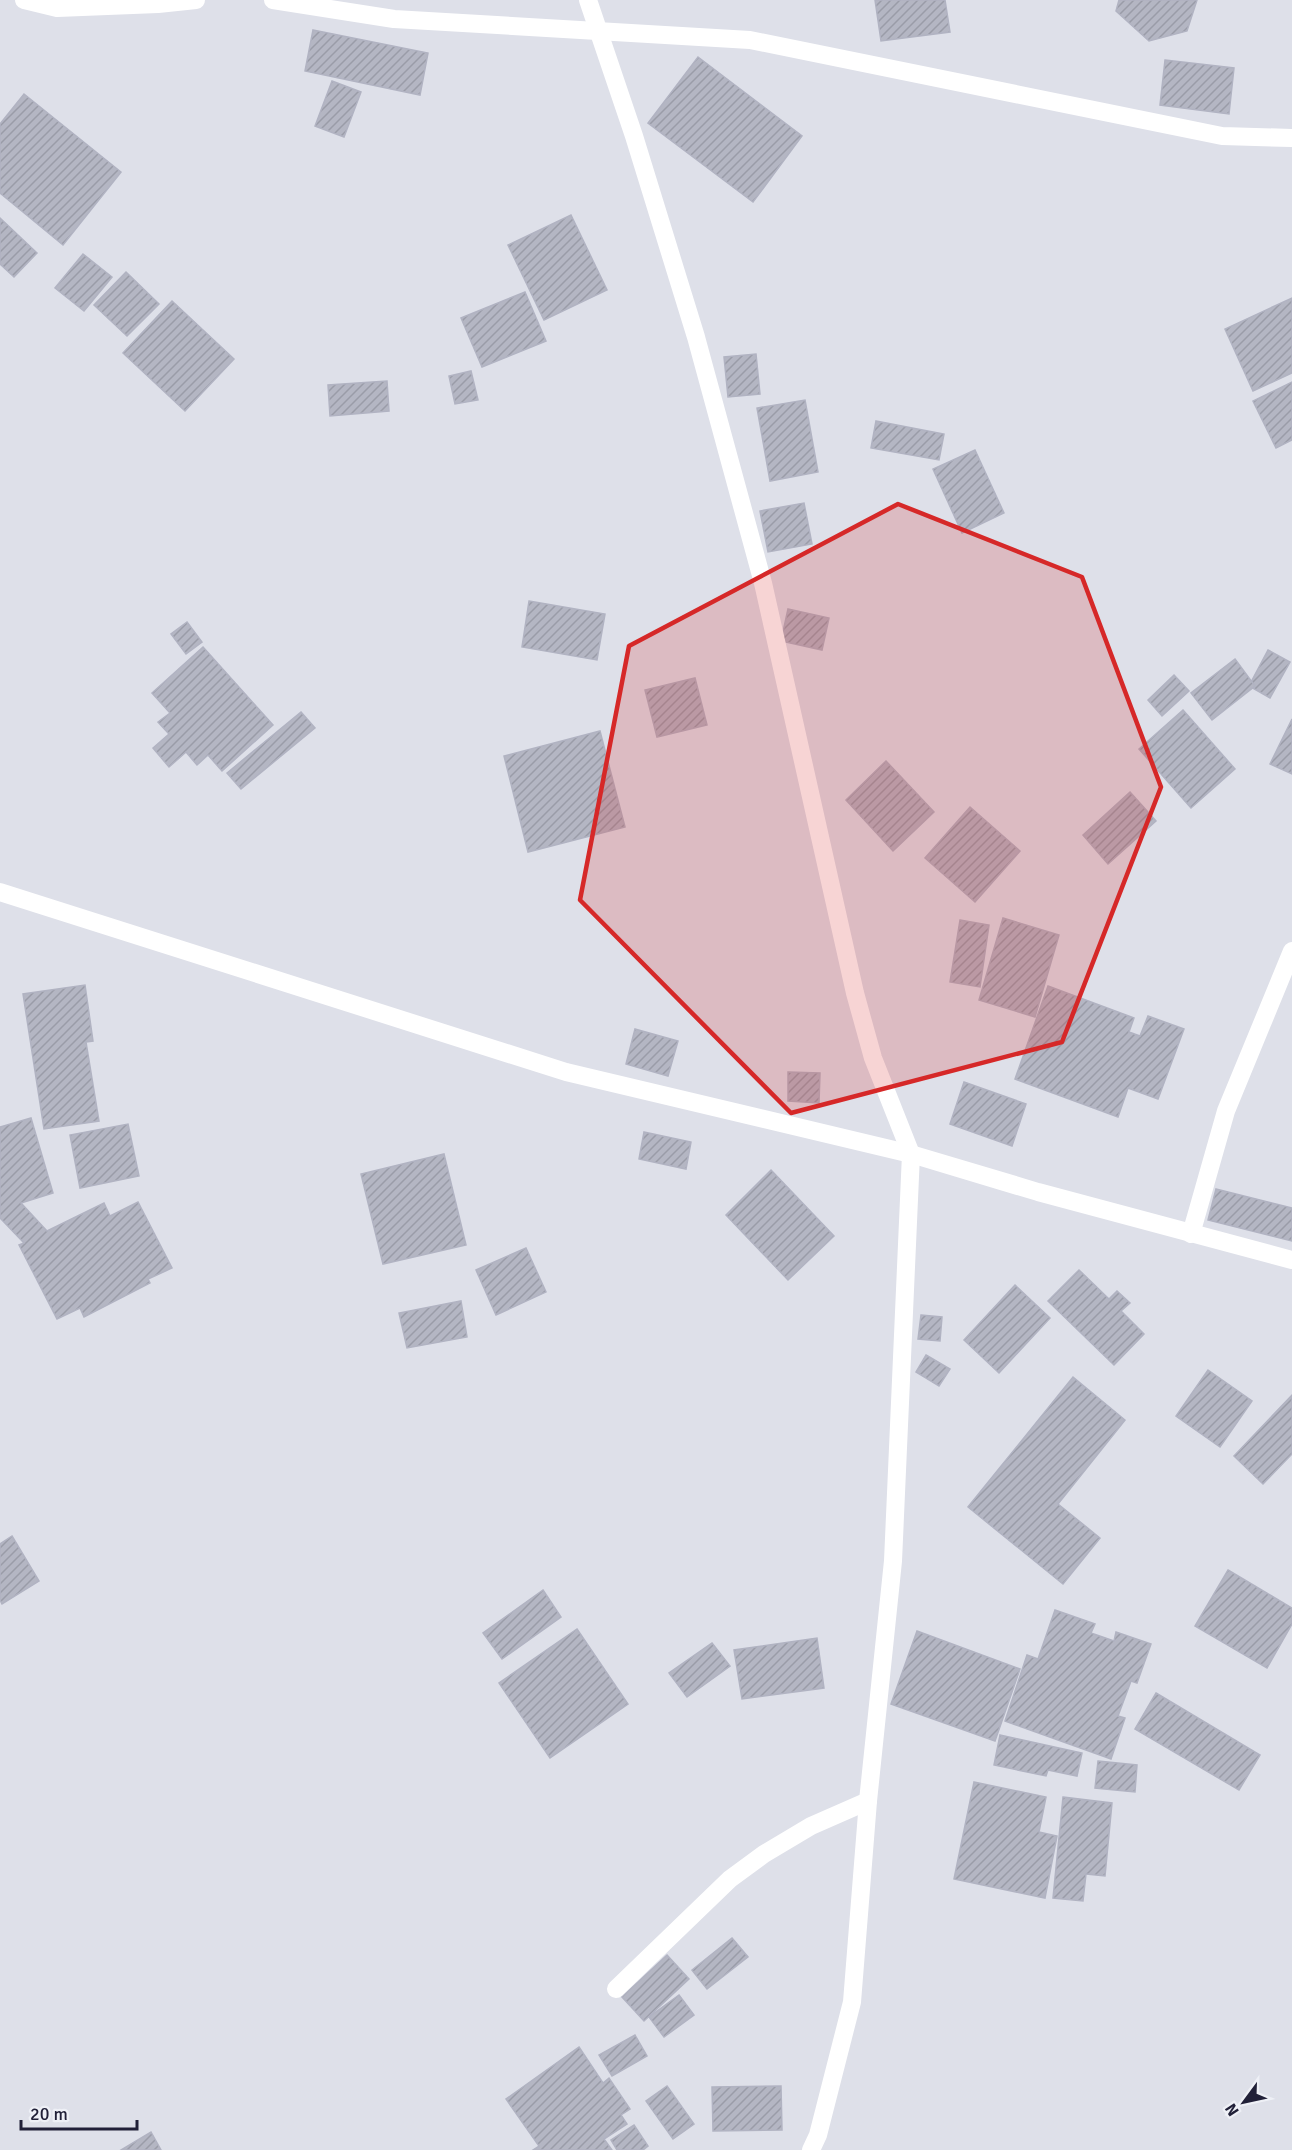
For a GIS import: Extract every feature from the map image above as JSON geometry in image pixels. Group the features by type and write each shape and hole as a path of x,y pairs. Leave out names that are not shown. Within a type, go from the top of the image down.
{"street":[{"path":"24,0 57,8 158,4 196,0"},
{"path":"273,0 394,19 750,40 1222,136 1292,138"},
{"path":"588,0 601,32 696,337 764,583 855,993 873,1058 911,1154 893,1561 868,1801 852,2002 818,2135 811,2150"},
{"path":"0,892 566,1072 911,1154 1038,1192 1292,1260"},
{"path":"1191,1234 1226,1111 1292,951"},
{"path":"616,1989 730,1879 764,1854 811,1826 868,1801"}],"highlighted area":[{"path":"898,504 1082,577 1161,787 1062,1042 791,1113 580,900 629,646"}],"building":[{"path":"875,0 945,0 950,32 881,41"},
{"path":"1119,0 1197,0 1187,31 1149,41 1116,11"},
{"path":"313,30 428,53 420,95 305,71"},
{"path":"698,57 802,136 753,202 648,123"},
{"path":"1165,60 1234,68 1229,114 1160,105"},
{"path":"332,81 361,92 344,137 315,126"},
{"path":"24,94 121,172 63,245 0,193 0,124"},
{"path":"571,215 607,290 544,320 508,245"},
{"path":"0,218 37,253 14,277 0,264"},
{"path":"83,254 112,277 84,311 55,288"},
{"path":"126,272 159,304 127,336 94,305"},
{"path":"525,292 546,341 482,367 461,318"},
{"path":"1292,298 1292,373 1253,391 1225,329"},
{"path":"172,301 234,359 185,411 123,353"},
{"path":"756,354 760,394 728,397 724,357"},
{"path":"471,371 478,400 455,404 449,376"},
{"path":"387,381 389,411 330,416 328,385"},
{"path":"1292,382 1292,440 1276,448 1253,401"},
{"path":"805,400 818,472 770,481 757,408"},
{"path":"876,421 944,434 939,460 871,448"},
{"path":"975,450 1004,513 962,533 933,469"},
{"path":"804,503 812,544 768,552 760,511"},
{"path":"529,601 605,614 597,660 522,647"},
{"path":"788,609 829,618 822,650 781,641"},
{"path":"187,622 202,642 186,654 171,634"},
{"path":"203,647 273,725 222,771 208,755 197,765 186,752 169,767 153,748 169,734 158,722 170,713 152,693"},
{"path":"1268,650 1290,662 1270,698 1249,686"},
{"path":"1235,659 1255,686 1212,720 1191,693"},
{"path":"1174,675 1189,691 1162,716 1148,700"},
{"path":"695,678 707,725 657,737 645,690"},
{"path":"1183,710 1235,769 1191,808 1139,749"},
{"path":"301,712 315,728 241,789 227,773"},
{"path":"1292,719 1292,774 1270,764"},
{"path":"600,731 625,827 528,852 504,756"},
{"path":"886,761 934,812 893,851 846,800"},
{"path":"1130,792 1156,821 1108,864 1083,835"},
{"path":"970,807 1020,851 975,902 925,858"},
{"path":"1003,918 1059,935 1035,1017 979,1000"},
{"path":"960,920 989,925 980,987 950,982"},
{"path":"85,985 93,1041 86,1042 99,1121 44,1129 23,994"},
{"path":"1048,986 1134,1018 1129,1032 1140,1036 1148,1016 1184,1029 1158,1099 1128,1088 1118,1117 1015,1079"},
{"path":"635,1029 678,1041 668,1076 626,1064"},
{"path":"788,1072 820,1073 819,1103 788,1101"},
{"path":"964,1082 1026,1104 1012,1146 950,1124"},
{"path":"31,1118 53,1193 21,1203 47,1231 104,1203 110,1216 138,1202 172,1268 148,1279 150,1283 84,1317 80,1308 57,1319 19,1245 24,1243 0,1218 0,1127"},
{"path":"128,1124 139,1176 80,1188 70,1135"},
{"path":"644,1132 691,1142 686,1169 639,1159"},
{"path":"444,1154 466,1245 383,1264 361,1174"},
{"path":"771,1170 834,1236 788,1280 726,1215"},
{"path":"1216,1189 1292,1208 1292,1241 1208,1220"},
{"path":"526,1248 546,1292 496,1315 476,1270"},
{"path":"1079,1270 1109,1299 1117,1291 1130,1303 1121,1311 1144,1334 1114,1365 1048,1301"},
{"path":"1015,1285 1050,1318 999,1373 964,1340"},
{"path":"461,1301 467,1337 407,1348 399,1313"},
{"path":"921,1315 942,1317 940,1341 918,1339"},
{"path":"926,1355 950,1369 939,1386 916,1372"},
{"path":"1208,1370 1252,1401 1220,1447 1176,1416"},
{"path":"1073,1377 1125,1420 1058,1504 1100,1538 1063,1584 968,1507"},
{"path":"1292,1395 1292,1454 1263,1484 1234,1456"},
{"path":"12,1536 39,1581 2,1604 0,1600 0,1544"},
{"path":"1228,1570 1292,1608 1292,1624 1267,1668 1195,1626"},
{"path":"543,1590 561,1617 502,1659 483,1633"},
{"path":"1055,1610 1095,1624 1091,1633 1114,1641 1116,1632 1151,1644 1137,1683 1131,1681 1118,1716 1125,1718 1111,1759 1005,1721 1027,1655 1038,1659"},
{"path":"577,1629 628,1704 550,1758 499,1683"},
{"path":"917,1631 1020,1669 995,1741 891,1704"},
{"path":"817,1638 824,1688 742,1699 734,1650"},
{"path":"712,1643 730,1666 687,1697 669,1673"},
{"path":"1156,1693 1260,1755 1239,1790 1135,1729"},
{"path":"1000,1735 1082,1753 1077,1776 1048,1770 1046,1776 994,1765"},
{"path":"1098,1761 1137,1765 1135,1792 1095,1788"},
{"path":"974,1782 1046,1797 1039,1832 1057,1836 1045,1898 954,1879"},
{"path":"1063,1797 1112,1803 1105,1876 1086,1874 1083,1901 1053,1898"},
{"path":"732,1938 748,1957 707,1989 692,1970"},
{"path":"667,1955 689,1979 644,2021 622,1997"},
{"path":"679,1995 694,2015 664,2037 649,2017"},
{"path":"635,2035 647,2056 612,2076 599,2055"},
{"path":"579,2047 603,2083 609,2078 630,2109 621,2115 627,2124 604,2139 612,2150 533,2150 539,2146 506,2099"},
{"path":"667,2086 694,2124 673,2139 646,2101"},
{"path":"781,2086 782,2130 713,2131 712,2087"},
{"path":"634,2125 648,2146 643,2150 617,2150 611,2140"},
{"path":"151,2132 161,2150 121,2150"}]}
